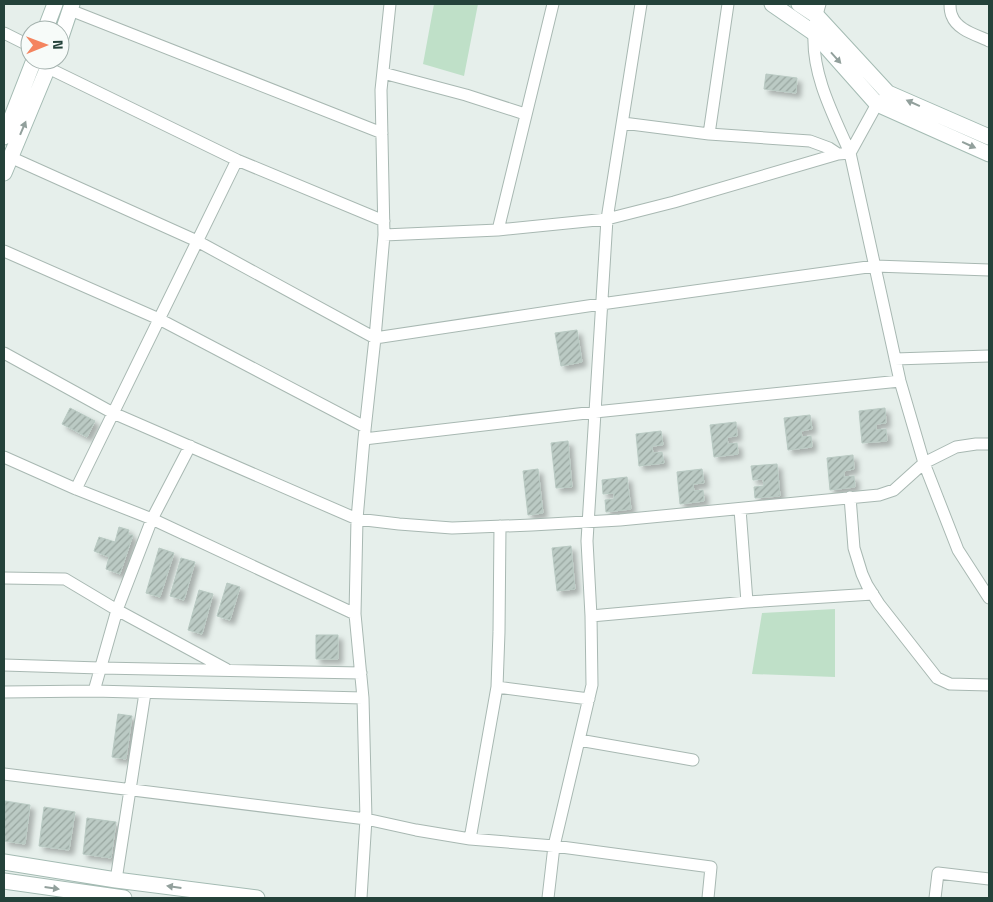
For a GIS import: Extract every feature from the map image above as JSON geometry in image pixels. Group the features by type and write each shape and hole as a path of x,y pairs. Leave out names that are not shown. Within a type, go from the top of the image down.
{"street":[{"path":"49,20 55,4"},
{"path":"498,230 552,4"},
{"path":"548,898 554,846 592,685 587,541 607,219 641,4"},
{"path":"709,134 728,4"},
{"path":"772,4 814,33 877,104 989,154"},
{"path":"799,4 818,10 888,93 989,137"},
{"path":"950,4 952,16 956,24 989,41"},
{"path":"361,898 366,820 363,698 355,614 356,519 384,235 381,90 386,5"},
{"path":"67,20 71,7 382,133"},
{"path":"818,10 814,33 814,56 824,94 850,153 900,381 924,463 958,550 988,594"},
{"path":"4,34 20,41"},
{"path":"4,137 30,70"},
{"path":"4,173 47,70"},
{"path":"62,70 237,160 384,221"},
{"path":"383,74 525,114"},
{"path":"850,153 877,104 888,93"},
{"path":"623,123 709,134 810,141 829,148 838,154"},
{"path":"384,235 498,230 607,219 674,202 838,154 850,153"},
{"path":"10,157 197,241 375,338 875,266 989,270"},
{"path":"76,489 237,160"},
{"path":"4,251 159,319 365,426"},
{"path":"4,353 113,413 356,519 399,524 452,528 588,522 879,495 894,490 924,463 956,447 989,444"},
{"path":"895,359 989,356"},
{"path":"364,439 595,412 900,381"},
{"path":"94,691 117,610 152,519 190,446"},
{"path":"4,457 76,489 152,519 355,614"},
{"path":"850,497 854,548 862,574 873,594 937,678 950,684 989,685"},
{"path":"740,509 747,602"},
{"path":"470,839 496,687 500,632 500,526"},
{"path":"4,578 65,579 117,610 228,670"},
{"path":"591,616 747,602 873,594"},
{"path":"4,665 361,673"},
{"path":"496,687 588,699"},
{"path":"4,692 94,691 363,698"},
{"path":"116,880 145,693"},
{"path":"578,740 694,760"},
{"path":"4,774 366,820 470,839 554,846 711,867 708,898"},
{"path":"4,862 116,880 258,898"},
{"path":"935,898 938,873 989,879"},
{"path":"4,881 124,898"}],"green space":[{"path":"434,4 478,4 464,76 423,64"},
{"path":"835,609 835,677 752,674 762,613"}],"building":[{"path":"766,74 797,78 796,93 764,89"},
{"path":"577,330 582,362 561,366 555,333"},
{"path":"70,408 95,421 87,437 62,424"},
{"path":"885,408 886,423 876,424 876,430 886,429 887,441 862,443 859,411"},
{"path":"810,415 812,429 801,431 802,437 811,436 812,447 788,450 784,418"},
{"path":"736,422 737,436 727,437 728,444 737,443 738,454 714,457 710,425"},
{"path":"661,431 663,445 652,446 653,453 662,452 664,463 639,466 636,434"},
{"path":"568,441 572,487 556,488 551,443"},
{"path":"853,455 854,469 844,471 844,477 854,476 855,487 830,490 827,458"},
{"path":"777,464 780,496 755,498 754,487 764,486 763,479 753,480 751,466"},
{"path":"538,469 543,513 528,515 523,471"},
{"path":"702,469 704,483 693,484 694,491 703,490 704,501 680,504 677,472"},
{"path":"627,477 631,509 606,512 605,500 614,499 614,493 603,494 602,480"},
{"path":"119,527 129,530 128,535 133,535 120,574 106,569 109,557 94,551 99,537 115,542"},
{"path":"571,546 575,589 557,591 552,548"},
{"path":"159,548 174,553 160,597 146,593"},
{"path":"181,558 195,562 184,600 170,596"},
{"path":"227,583 240,587 230,620 217,616"},
{"path":"199,590 213,594 202,634 188,630"},
{"path":"316,635 338,635 338,659 316,659"},
{"path":"118,714 132,716 126,759 112,757"},
{"path":"5,801 30,805 25,844 4,841"},
{"path":"44,807 75,812 69,850 39,846"},
{"path":"87,818 116,822 111,858 83,854"}]}
